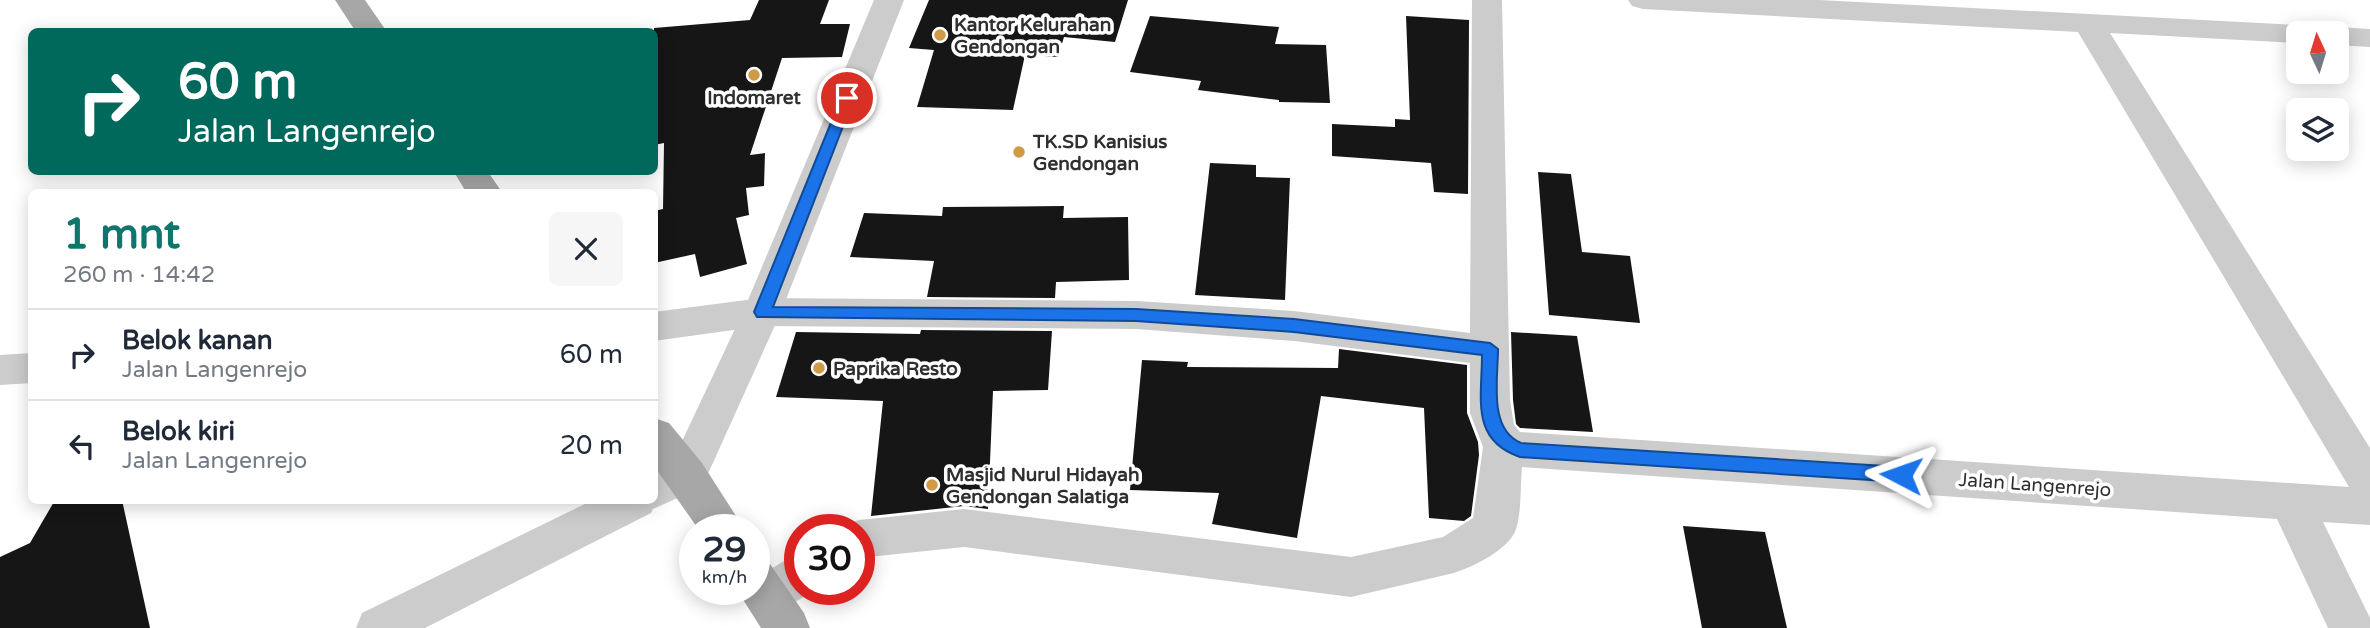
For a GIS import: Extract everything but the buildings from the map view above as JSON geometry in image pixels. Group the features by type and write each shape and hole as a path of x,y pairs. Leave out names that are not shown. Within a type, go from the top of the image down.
{"main road":[{"path":"350,0 369,28"},
{"path":"658,446 671,483 705,514"}],"street":[{"path":"671,483 762,312 889,0"},
{"path":"875,537 964,528 1351,578 1454,554 1494,528 1504,443 1494,431 1491,418 1487,0"},
{"path":"1643,0 2286,33"},
{"path":"2088,23 2370,485"},
{"path":"2349,37 2370,38"},
{"path":"658,326 762,312 1136,315 1294,326 1490,349"},
{"path":"0,370 28,368"},
{"name":"Jalan Langenrejo","path":"1504,443 1520,450 2370,507"},
{"path":"2291,502 2351,628"},
{"path":"379,628 628,504"}],"place":[{"name":"Kantor Kelurahan Gendongan","path":"940,35"},
{"name":"Indomaret","path":"754,75"},
{"name":"TK.SD Kanisius Gendongan","path":"1019,152"},
{"name":"Paprika Resto","path":"819,368"},
{"name":"Masjid Nurul Hidayah Gendongan Salatiga","path":"932,485"}],"route":[{"path":"847,98 762,312 1136,315 1294,326 1490,349 1491,418 1494,431 1504,443 1520,450 1901,475"}]}
